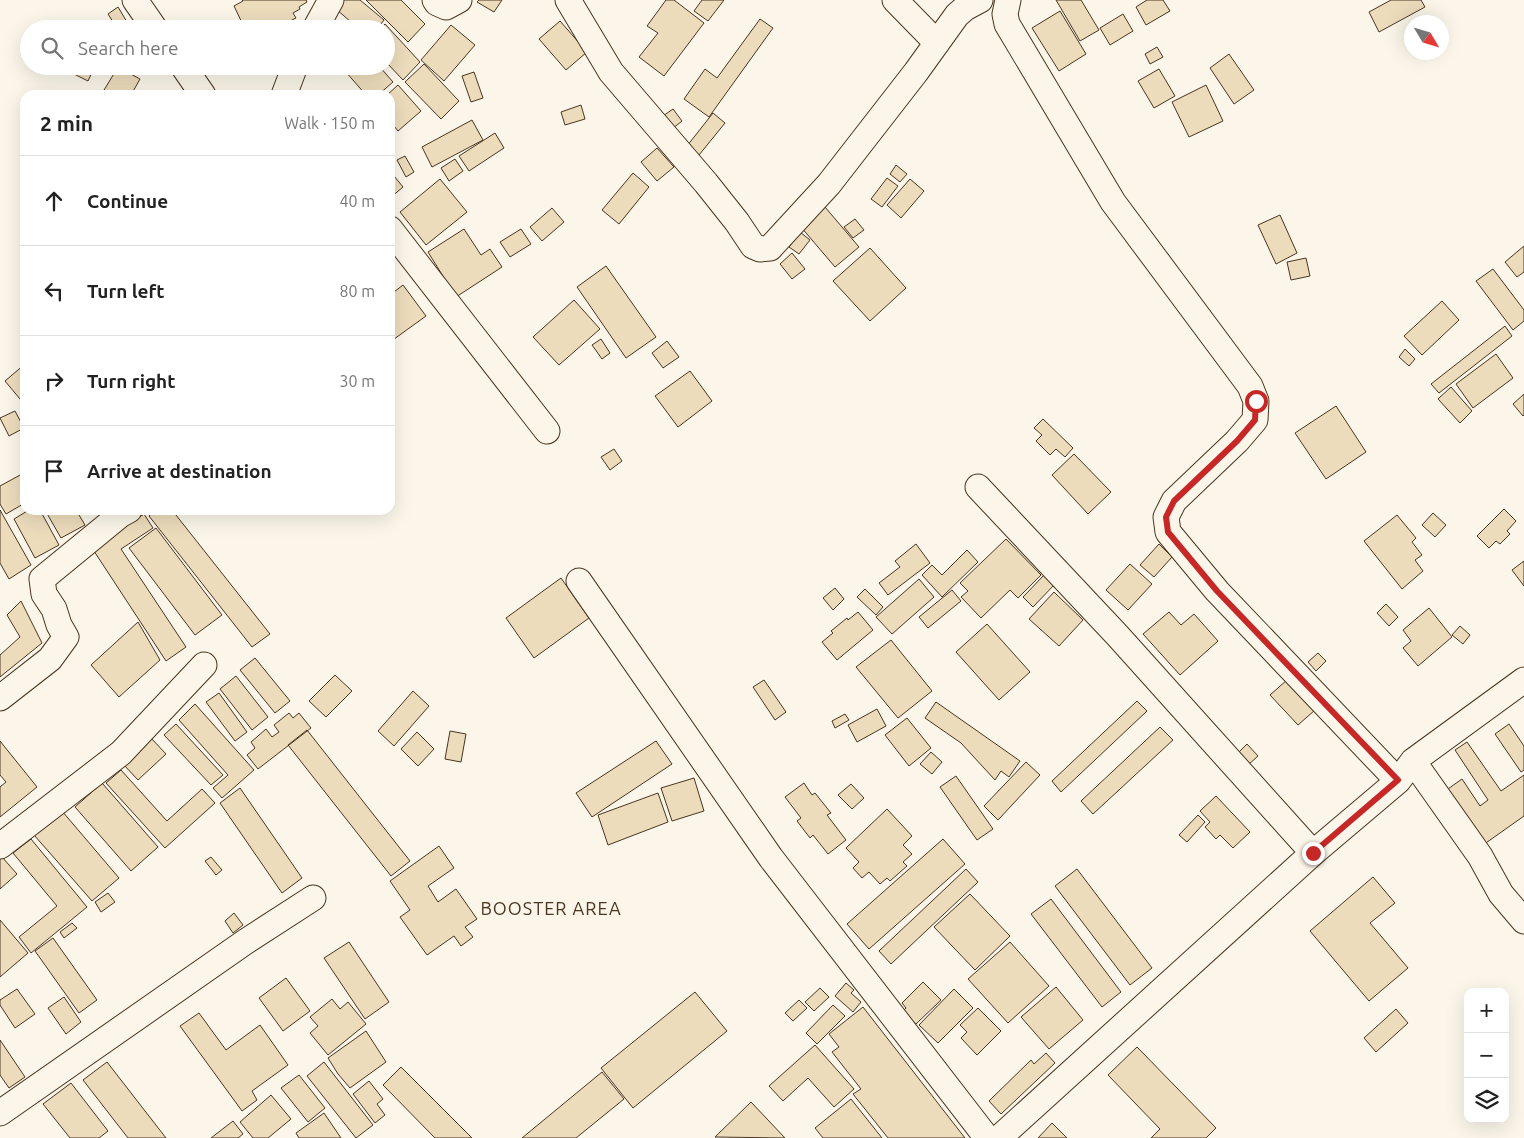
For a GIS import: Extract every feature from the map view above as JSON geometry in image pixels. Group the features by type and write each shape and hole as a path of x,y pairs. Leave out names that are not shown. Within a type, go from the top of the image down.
{"street":[{"path":"135,0 149,20"},
{"path":"320,20 331,0"},
{"path":"435,0 446,7 459,0"},
{"path":"568,0 611,72 706,183 754,246 760,250 770,248 829,184 938,43 957,15 980,0"},
{"path":"895,0 938,43"},
{"path":"1008,0 1005,14 1008,24 1114,202 1250,386 1256,401 1255,420 1237,441 1174,501 1166,517 1168,532 1217,591 1398,780"},
{"path":"190,75 200,90"},
{"path":"286,90 292,75"},
{"path":"395,235 547,430"},
{"path":"978,487 1118,636 1313,853"},
{"path":"0,698 50,658 66,636 59,625 54,609 44,594 42,579 120,515"},
{"path":"579,581 771,858 986,1138"},
{"path":"0,846 121,753 204,665"},
{"path":"999,1138 1313,853 1398,780 1413,761 1524,680"},
{"path":"1413,761 1480,856 1501,894 1524,921"},
{"path":"0,1113 245,942 313,898"}],"building":[{"path":"306,0 307,2 293,13 296,18 292,20 241,20 234,6 243,1"},
{"path":"344,0 360,0 384,20 349,20 336,9"},
{"path":"366,0 401,0 425,24 408,42 395,29 395,20 386,20"},
{"path":"479,0 502,0 494,12 477,2"},
{"path":"666,0 674,0 704,23 664,76 639,57 658,33 647,26"},
{"path":"702,0 724,0 708,21 694,11"},
{"path":"1056,0 1081,0 1099,30 1080,41"},
{"path":"1147,0 1163,0 1170,11 1146,25 1136,7"},
{"path":"1391,0 1421,0 1425,7 1410,15 1404,15 1404,18 1379,32 1369,12"},
{"path":"118,7 126,20 112,20 108,14"},
{"path":"1060,11 1086,54 1059,71 1032,28"},
{"path":"1123,14 1133,31 1110,45 1100,28"},
{"path":"760,19 773,28 709,117 684,99 705,69 717,78"},
{"path":"560,21 587,52 566,70 539,39"},
{"path":"451,25 475,45 444,81 421,60"},
{"path":"395,35 420,62 403,80 395,72"},
{"path":"1157,47 1163,57 1150,64 1145,54"},
{"path":"1229,54 1254,90 1234,104 1210,68"},
{"path":"424,64 459,101 441,119 405,82"},
{"path":"1159,69 1175,96 1154,108 1138,81"},
{"path":"474,72 483,98 471,102 462,76"},
{"path":"76,75 91,75 88,81"},
{"path":"113,75 133,75 140,79 134,90 104,90"},
{"path":"348,75 387,75 393,82 384,90 362,90"},
{"path":"398,85 421,111 398,131 395,127 395,90 392,90"},
{"path":"1206,85 1223,121 1189,137 1172,102"},
{"path":"581,105 585,119 565,125 561,112"},
{"path":"673,109 682,121 672,129 663,116"},
{"path":"713,113 725,123 699,155 687,146"},
{"path":"472,120 483,140 432,167 422,147"},
{"path":"495,133 504,148 469,171 459,156"},
{"path":"657,148 674,167 657,181 641,162"},
{"path":"405,156 414,172 406,177 397,160"},
{"path":"455,159 463,171 449,181 441,168"},
{"path":"896,165 907,174 900,182 890,174"},
{"path":"633,173 649,187 619,224 602,210"},
{"path":"395,177 403,187 395,194"},
{"path":"887,178 898,186 882,207 871,199"},
{"path":"440,179 467,212 426,245 400,212"},
{"path":"910,179 924,191 901,218 887,205"},
{"path":"825,207 859,247 835,267 801,227"},
{"path":"552,208 564,222 542,241 530,227"},
{"path":"1280,215 1297,253 1276,264 1258,225"},
{"path":"855,219 864,230 853,238 844,227"},
{"path":"464,229 481,255 490,249 502,267 456,297 428,252"},
{"path":"521,229 531,244 510,257 500,242"},
{"path":"800,232 810,240 799,254 789,247"},
{"path":"1524,246 1524,272 1517,277 1505,262"},
{"path":"870,248 906,288 870,321 833,281"},
{"path":"792,253 805,269 792,279 780,264"},
{"path":"1306,258 1310,276 1291,280 1287,262"},
{"path":"606,266 656,337 626,358 577,287"},
{"path":"1493,269 1524,310 1524,321 1513,330 1476,281"},
{"path":"403,285 426,316 395,338 395,291"},
{"path":"574,300 600,329 559,365 533,337"},
{"path":"1442,301 1459,320 1422,355 1404,336"},
{"path":"1505,326 1512,336 1439,393 1431,384"},
{"path":"601,339 610,353 602,359 592,345"},
{"path":"667,341 679,357 663,368 652,353"},
{"path":"1405,349 1415,359 1409,366 1399,357"},
{"path":"1496,354 1513,378 1473,408 1456,384"},
{"path":"20,368 20,399 5,381"},
{"path":"690,371 712,401 678,427 655,396"},
{"path":"1451,387 1472,411 1460,423 1438,399"},
{"path":"1524,394 1524,415 1523,416 1513,404"},
{"path":"1336,406 1366,452 1326,479 1295,433"},
{"path":"15,411 20,420 20,430 9,436 0,418"},
{"path":"1043,419 1073,448 1065,457 1056,449 1050,455 1036,441 1042,435 1034,428"},
{"path":"614,449 622,461 610,470 601,457"},
{"path":"1074,454 1111,492 1088,514 1052,475"},
{"path":"20,475 20,506 6,514 0,504 0,486"},
{"path":"1504,509 1516,521 1507,531 1510,534 1500,544 1496,541 1489,548 1477,536"},
{"path":"0,510 31,565 9,579 0,563"},
{"path":"1433,513 1446,525 1435,537 1422,525"},
{"path":"21,515 43,515 59,545 35,558 14,519"},
{"path":"48,515 79,515 85,525 61,538"},
{"path":"145,515 153,528 121,549 186,647 166,661 92,548"},
{"path":"176,515 270,634 252,647 149,516"},
{"path":"1397,515 1416,538 1412,542 1422,555 1415,560 1423,571 1402,589 1364,541"},
{"path":"156,528 222,615 195,635 129,548"},
{"path":"1006,539 1041,575 1018,598 1010,590 981,618 961,597 968,591 960,583"},
{"path":"916,544 930,563 888,595 879,583 900,567 895,561"},
{"path":"1159,544 1172,557 1154,577 1140,565"},
{"path":"967,550 978,562 942,597 922,575 932,565 942,575"},
{"path":"1524,561 1524,586 1512,570"},
{"path":"1130,564 1152,584 1128,610 1106,590"},
{"path":"1045,574 1055,584 1033,607 1023,597"},
{"path":"561,578 589,618 534,658 506,618"},
{"path":"919,579 934,597 892,634 876,617"},
{"path":"835,588 844,599 833,610 823,598"},
{"path":"865,589 883,607 876,615 857,597"},
{"path":"952,590 961,601 928,628 919,617"},
{"path":"1054,592 1083,620 1059,646 1029,619"},
{"path":"21,601 42,643 0,677 0,655 20,637 7,615"},
{"path":"1386,604 1398,617 1389,626 1377,613"},
{"path":"1429,608 1452,637 1418,666 1403,648 1411,641 1403,630"},
{"path":"858,612 873,630 837,660 822,642 833,633 831,631"},
{"path":"1169,612 1181,625 1194,614 1218,641 1180,675 1143,634"},
{"path":"138,622 160,660 119,697 91,665"},
{"path":"987,624 1030,672 999,700 956,652"},
{"path":"1460,626 1470,635 1463,644 1452,635"},
{"path":"891,640 932,691 898,718 856,667"},
{"path":"1318,653 1326,661 1316,671 1308,662"},
{"path":"255,658 290,701 275,713 240,670"},
{"path":"335,675 352,691 326,717 309,701"},
{"path":"236,676 268,717 252,730 220,689"},
{"path":"764,680 786,712 775,720 753,687"},
{"path":"1287,680 1315,710 1298,725 1270,695"},
{"path":"413,691 429,706 394,746 378,731"},
{"path":"219,693 247,732 235,741 206,702"},
{"path":"1137,701 1147,711 1061,792 1052,781"},
{"path":"936,702 1020,761 1009,777 1001,771 995,780 961,743 925,718"},
{"path":"195,704 254,770 222,798 213,788 228,775 179,720"},
{"path":"877,709 886,726 857,742 848,725"},
{"path":"289,713 293,718 299,713 311,728 258,769 247,755 255,748 251,742 266,729 272,737 279,732 274,725"},
{"path":"845,714 849,720 835,728 832,721"},
{"path":"907,718 931,748 909,766 885,735"},
{"path":"176,724 223,775 211,785 164,735"},
{"path":"1509,724 1524,746 1524,770 1521,772 1495,734"},
{"path":"1160,727 1173,740 1093,814 1081,801"},
{"path":"307,730 410,861 391,876 288,745"},
{"path":"450,731 466,734 461,762 445,759"},
{"path":"417,732 434,749 418,766 401,749"},
{"path":"151,738 166,754 138,780 123,764"},
{"path":"0,741 37,787 0,817 0,787 6,782 0,775"},
{"path":"656,741 672,764 592,817 576,793"},
{"path":"1467,742 1501,791 1524,775 1524,816 1483,845 1445,791 1462,779 1480,806 1488,800 1455,750"},
{"path":"1247,744 1258,756 1247,766 1236,755"},
{"path":"931,752 942,762 932,774 920,764"},
{"path":"1026,762 1040,775 998,820 984,806"},
{"path":"121,770 167,821 202,789 215,803 165,848 106,783"},
{"path":"956,776 993,829 977,840 940,787"},
{"path":"694,778 704,811 672,821 661,788"},
{"path":"102,783 158,847 131,871 75,807"},
{"path":"804,783 812,795 815,793 831,813 827,815 846,840 828,854 813,835 810,838 797,821 801,818 785,797"},
{"path":"851,784 864,798 852,809 838,795"},
{"path":"240,788 302,878 282,893 220,803"},
{"path":"658,793 668,822 608,845 598,815"},
{"path":"1216,796 1250,832 1233,848 1220,835 1216,839 1205,827 1210,822 1200,811"},
{"path":"887,809 912,836 903,845 912,854 903,862 907,866 890,881 887,878 880,884 869,872 862,878 853,868 859,862 846,848"},
{"path":"62,811 119,878 92,901 34,835"},
{"path":"1198,815 1205,822 1187,842 1179,835"},
{"path":"31,839 87,907 31,953 19,937 57,906 13,853"},
{"path":"943,839 965,864 869,949 847,924"},
{"path":"439,846 454,868 428,886 438,902 456,889 477,919 465,927 473,937 461,946 454,936 427,955 400,917 410,910 390,881"},
{"path":"2,857 17,874 0,889 0,859"},
{"path":"211,857 222,870 216,875 205,861"},
{"path":"966,869 978,882 891,964 879,951"},
{"path":"1077,869 1152,968 1130,985 1055,886"},
{"path":"1373,877 1395,903 1370,923 1408,968 1369,1001 1310,931"},
{"path":"108,893 115,902 101,912 95,902"},
{"path":"970,894 1010,936 975,970 934,927"},
{"path":"1051,899 1121,992 1102,1007 1031,914"},
{"path":"234,913 243,925 233,933 225,921"},
{"path":"0,920 28,953 0,977"},
{"path":"72,923 77,928 64,938 60,932"},
{"path":"53,938 97,1000 79,1013 35,951"},
{"path":"349,942 389,1002 365,1019 324,958"},
{"path":"1010,942 1049,986 1008,1023 968,979"},
{"path":"286,978 310,1011 283,1031 259,998"},
{"path":"923,982 941,1000 916,1024 903,1011 906,1008 902,1003"},
{"path":"846,983 854,990 851,993 861,1002 853,1012 835,996"},
{"path":"1056,987 1083,1020 1049,1049 1021,1017"},
{"path":"820,988 829,997 814,1011 805,1002"},
{"path":"17,989 35,1014 15,1028 0,1005 0,1000"},
{"path":"954,989 973,1008 938,1043 919,1025"},
{"path":"695,992 727,1031 633,1108 601,1068"},
{"path":"64,997 81,1022 66,1034 48,1008"},
{"path":"332,999 340,1009 348,1002 366,1024 328,1055 310,1033 318,1026 310,1017"},
{"path":"799,1000 807,1008 793,1021 785,1013"},
{"path":"833,1005 845,1016 817,1044 806,1033"},
{"path":"863,1007 965,1138 888,1138 853,1094 861,1089 832,1052 839,1047 829,1034"},
{"path":"978,1008 1001,1031 977,1055 961,1038 967,1032 960,1025"},
{"path":"1396,1009 1408,1023 1376,1052 1364,1038"},
{"path":"199,1013 226,1050 260,1025 288,1065 252,1091 257,1100 242,1111 180,1026"},
{"path":"366,1031 386,1062 350,1088 328,1058"},
{"path":"0,1040 25,1077 9,1088 0,1075"},
{"path":"815,1045 854,1089 834,1107 808,1078 783,1101 769,1086"},
{"path":"1137,1047 1216,1128 1206,1138 1151,1138 1160,1129 1108,1075"},
{"path":"1046,1053 1055,1063 1001,1114 989,1101 1031,1060 1034,1064"},
{"path":"107,1062 166,1138 128,1138 83,1080"},
{"path":"324,1062 373,1125 356,1138 307,1076"},
{"path":"401,1067 472,1138 435,1138 383,1085"},
{"path":"602,1072 624,1099 576,1138 522,1138"},
{"path":"299,1075 325,1108 308,1122 281,1088"},
{"path":"369,1081 383,1099 377,1104 385,1115 375,1123 353,1094"},
{"path":"71,1083 108,1131 99,1138 70,1138 43,1104"},
{"path":"271,1095 291,1119 268,1138 253,1138 240,1122"},
{"path":"851,1099 882,1138 823,1138 815,1128"},
{"path":"751,1102 785,1138 715,1137"},
{"path":"324,1113 341,1138 299,1138 296,1133"},
{"path":"233,1121 243,1134 238,1138 211,1138"},
{"path":"1052,1123 1067,1138 1038,1138"}],"district":[{"name":"BOOSTER AREA","path":"551,909"}],"route":[{"path":"1256,401 1255,420 1237,441 1174,501 1166,517 1168,532 1217,591 1398,780 1313,853"}]}
